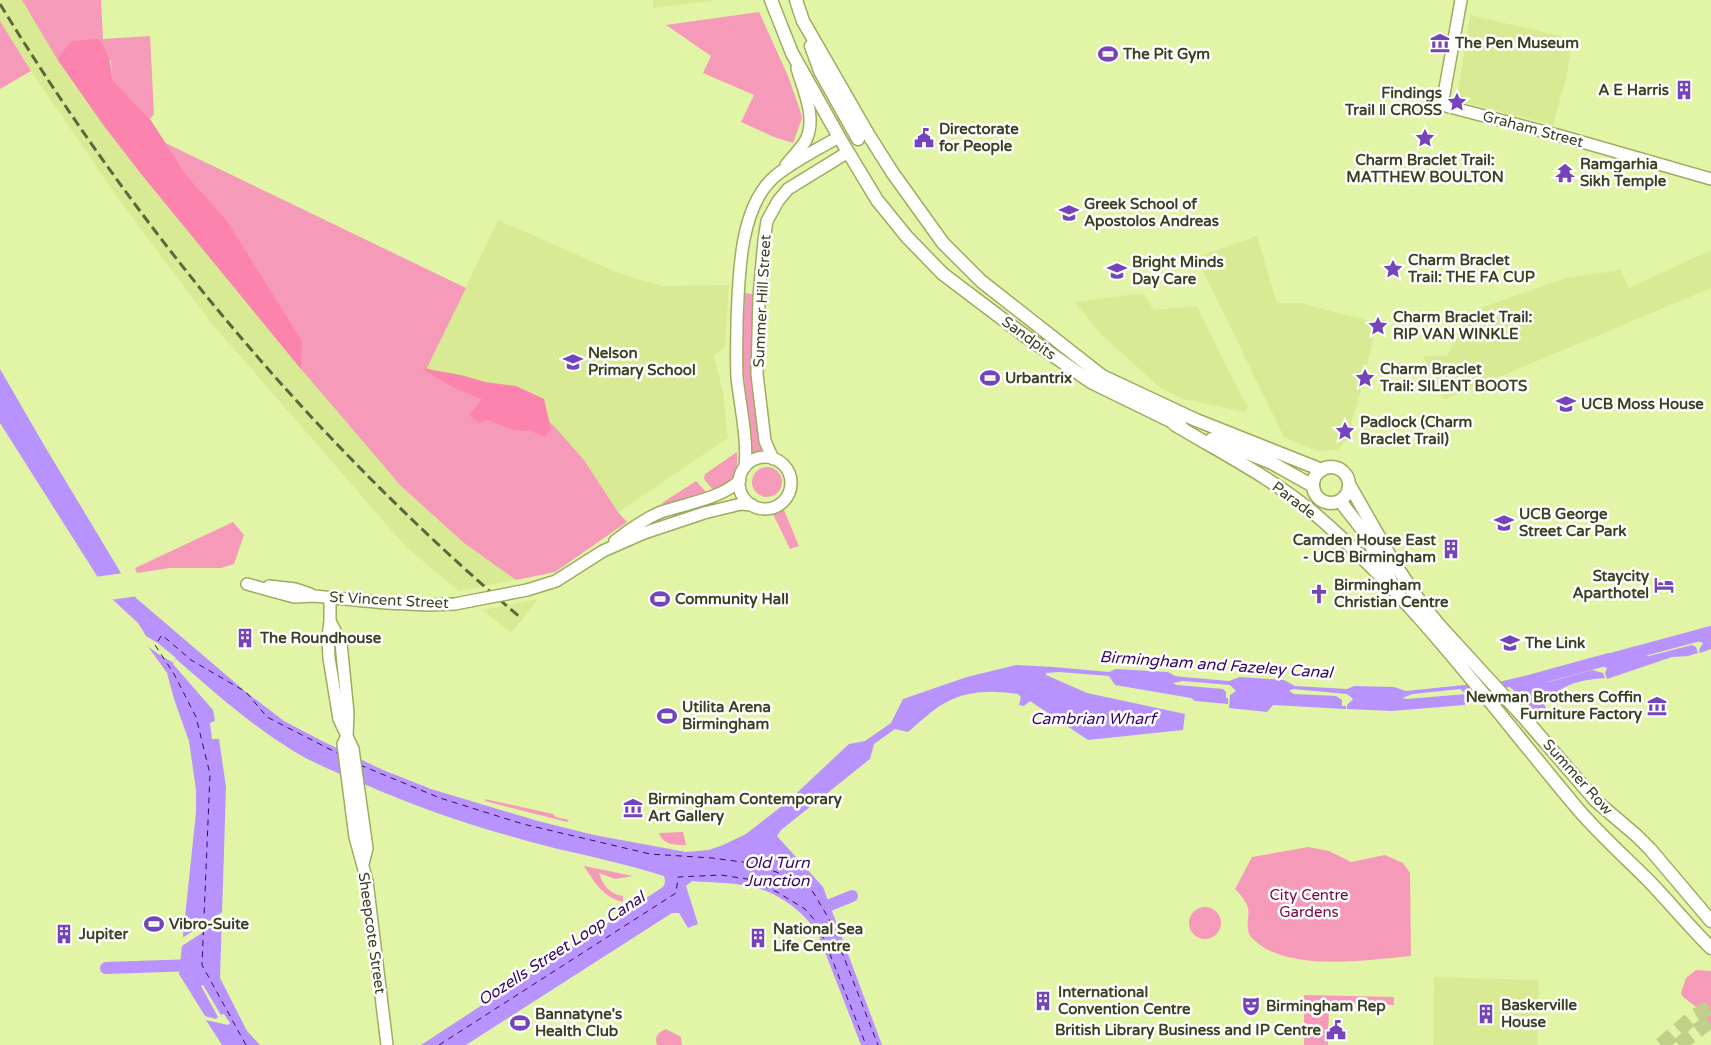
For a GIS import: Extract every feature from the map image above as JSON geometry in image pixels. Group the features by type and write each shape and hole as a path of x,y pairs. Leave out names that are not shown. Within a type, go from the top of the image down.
{"main road":[{"name":"Sandpits","path":"771,0 792,53 877,200 907,237 943,274 1021,333 1091,382 1174,424 1272,463 1313,486"},
{"name":"Sandpits","path":"796,0 820,71 863,136 944,243 981,281 1102,376 1196,420 1322,470"},
{"path":"839,136 863,136"},
{"path":"848,152 863,136"},
{"name":"Parade","path":"1174,424 1286,492 1314,514 1400,596 1468,675"},
{"path":"1331,467 1341,470 1347,476 1350,486 1345,498 1333,503 1321,500 1313,486 1316,476 1322,470 1331,467"},
{"name":"Summer Row","path":"1350,486 1394,562 1440,626 1526,720 1596,801 1637,836 1711,921"},
{"name":"Parade","path":"1340,501 1361,528 1400,596"},
{"name":"Summer Row","path":"1468,675 1593,826 1648,880 1711,948"}],"street":[{"name":"Graham Street","path":"1461,0 1442,105 1561,136 1711,179"},
{"name":"Summer Hill Street","path":"780,172 806,141 810,128 810,113 792,53"},
{"name":"Summer Hill Street","path":"745,467 746,455 736,351 739,278 745,237 755,204 771,179 839,136"},
{"name":"Summer Hill Street","path":"773,459 765,441 757,374 759,297 767,221 778,200 788,189 848,152"},
{"path":"759,458 773,459 781,463 789,473 791,482 789,493 780,505 760,509 752,505 742,495 740,480 745,467 759,458"},
{"name":"St Vincent Street","path":"314,596 386,603 455,604 528,590 556,581 603,551 634,526 659,513 719,494 734,487 740,480"},
{"name":"St Vincent Street","path":"603,551 644,533 704,513 741,504 752,505"},
{"name":"Sheepcote Street","path":"330,598 328,658 339,718 348,743 355,794 355,837 367,881 387,1045"}],"shaded area":[{"path":"0,0 22,0 57,59 104,126 301,369 401,486 464,543 516,580 459,591 407,548 208,319 118,198 31,71 0,21"},
{"path":"653,0 718,0 653,8"},
{"path":"1470,15 1573,39 1566,78 1553,125 1462,102 1457,97"},
{"path":"98,39 105,48 109,58 112,79 150,119 186,175 227,221 302,341 301,369 142,175 104,126 57,59 71,41"},
{"name":"Nelson Primary School","path":"498,220 616,272 662,286 729,285 725,347 714,355 723,393 728,438 618,512 584,460 427,368"},
{"path":"1257,236 1277,303 1300,303 1377,323 1359,398 1346,440 1336,450 1317,451 1284,437 1196,257"},
{"path":"1711,250 1711,288 1444,400 1423,356 1447,356 1472,311 1566,278 1621,270 1629,288"},
{"path":"1137,294 1144,295 1154,310 1197,306 1248,407 1244,412 1180,398 1159,387 1101,334 1074,302"},
{"path":"421,368 461,375 485,382 516,386 544,399 551,429 544,437 531,431 513,430 487,420 479,423 469,415 482,399 454,388"},
{"path":"538,599 511,633 482,610"},
{"name":"Baskerville House","path":"1434,977 1539,980 1537,1045 1433,1045"}],"green space":[{"path":"22,0 101,0 103,39 150,36 154,114 150,119 112,79 111,61 71,42 57,59"},
{"path":"759,12 788,76 800,110 802,118 793,143 774,137 741,122 754,95 703,73 711,56 666,25"},
{"path":"0,21 31,71 0,89"},
{"path":"153,137 466,288 427,368 552,424 584,460 618,512 627,522 555,572 516,580 464,543 401,486 301,369 138,170"},
{"path":"745,293 758,295 757,409 762,450 752,453 742,356"},
{"path":"737,452 737,467 734,477 727,484 713,490 704,479 705,474"},
{"path":"767,467 777,472 782,482 777,492 767,497 757,492 752,482 757,472"},
{"path":"696,481 707,493 664,506 662,503"},
{"path":"784,510 799,546 790,549 773,514"},
{"path":"233,522 244,535 234,564 221,568 170,568 137,573 135,568"},
{"path":"485,799 553,814 556,817 569,820 567,822 485,801"},
{"path":"683,832 686,845 666,842 659,833"},
{"name":"City Centre Gardens","path":"1308,847 1329,851 1351,862 1385,855 1403,863 1410,873 1411,956 1327,962 1305,960 1285,956 1267,949 1252,938 1248,931 1248,908 1241,895 1235,889 1252,857"},
{"path":"584,866 633,876 615,879 599,873 607,888 623,896 623,902 605,893 596,884"},
{"path":"1205,907 1211,908 1216,912 1220,917 1220,929 1216,934 1211,938 1205,939 1199,938 1194,934 1190,929 1189,923 1190,917 1194,912 1199,908"},
{"path":"1696,970 1711,971 1711,1025 1699,1009 1683,997 1681,993 1686,978"},
{"path":"1304,995 1394,997 1394,1005 1329,1004 1328,1045 1304,1045"},
{"path":"666,1029 681,1037 682,1045 657,1045 657,1035"}],"water":[{"path":"0,369 136,598 246,692 284,721 383,770 431,789 538,821 594,835 686,852 709,850 746,834 786,803 849,744 865,741 891,723 903,699 967,677 1016,665 1109,672 1116,669 1168,672 1175,676 1229,681 1240,677 1284,680 1295,686 1347,689 1354,686 1394,687 1406,691 1503,681 1536,673 1552,674 1544,680 1549,682 1592,670 1603,673 1605,678 1586,680 1572,684 1559,691 1543,702 1548,712 1533,709 1510,687 1469,692 1472,697 1464,705 1392,711 1347,709 1347,705 1353,699 1347,694 1293,689 1289,691 1294,694 1336,696 1342,700 1342,706 1346,706 1346,709 1273,705 1267,712 1229,708 1230,695 1236,691 1230,685 1183,681 1173,683 1177,685 1223,689 1226,692 1226,698 1228,698 1228,704 1195,701 1191,698 1115,685 1109,676 1059,672 1046,673 1046,675 1087,693 1185,714 1183,730 1088,740 1030,701 1024,706 1019,705 1021,697 1018,694 1000,692 971,693 940,706 908,732 895,729 874,744 870,759 781,830 777,836 823,887 882,1045 861,1045 818,934 799,912 775,895 757,888 692,881 686,886 698,924 688,928 679,913 672,913 466,1045 421,1045 662,888 665,884 664,876 558,849 460,821 411,804 329,769 279,742 234,708 176,659 173,664 213,710 215,721 210,723 212,739 219,739 226,787 220,978 247,1031 260,1045 222,1045 206,1020 228,1025 230,1023 224,1014 221,1015 203,985 201,986 218,1017 216,1019 205,1016 179,974 196,812 196,790 189,741 167,673 147,645 145,634 138,623 111,598 0,423","holes":["1460,689 1466,694 1407,699 1402,698 1413,694"]},
{"path":"1711,626 1711,649 1700,653 1699,650 1703,643 1689,638 1697,633 1699,629"},
{"path":"1692,645 1696,647 1698,653 1672,657 1607,679 1605,673 1607,668 1593,663 1603,655 1636,646 1648,649 1644,655 1649,656"}],"pier":[{"path":"124,573 138,596 110,600 95,577"},
{"path":"143,634 176,658 174,663 146,645"},
{"path":"224,911 223,919 179,948 179,940"}],"waterway":[{"name":"Birmingham and Fazeley Canal","path":"1633,653 1711,632"},
{"name":"Birmingham and Fazeley Canal","path":"1536,679 1609,659"},
{"path":"815,911 852,896"},
{"path":"106,968 196,965"}],"ferry route":[{"path":"246,1045 202,965 210,774 196,717 174,674 155,645 162,635 191,660 246,692 267,717 339,754"},
{"path":"360,765 440,798 523,824 650,854 712,858 750,863 788,876 813,892 829,919 878,1045"},
{"path":"439,1045 676,893 678,877 721,875 747,879 777,892 805,909 818,924 866,1045"}],"tunnel":[{"path":"1661,1045 1692,1018 1711,1007"},
{"path":"1679,1045 1711,1020"}],"railway":[{"path":"0,4 54,90 112,173 173,254 237,332 303,408 373,482 446,552 522,619"}],"place":[{"name":"The Pen Museum","path":"1440,43"},
{"name":"The Pit Gym","path":"1108,54"},
{"name":"A E Harris","path":"1684,90"},
{"name":"Findings Trail ‖ CROSS","path":"1457,102"},
{"name":"Directorate for People","path":"924,138"},
{"name":"Charm Braclet Trail: MATTHEW BOULTON","path":"1425,138"},
{"name":"Ramgarhia Sikh Temple","path":"1565,173"},
{"name":"Greek School of Apostolos Andreas","path":"1069,213"},
{"name":"Charm Braclet Trail: THE FA CUP","path":"1393,269"},
{"name":"Bright Minds Day Care","path":"1117,271"},
{"name":"Charm Braclet Trail: RIP VAN WINKLE","path":"1378,326"},
{"name":"Nelson Primary School","path":"573,362"},
{"name":"Urbantrix","path":"990,378"},
{"name":"Charm Braclet Trail: SILENT BOOTS","path":"1365,378"},
{"name":"UCB Moss House","path":"1566,404"},
{"name":"Padlock (Charm Braclet Trail)","path":"1345,431"},
{"name":"UCB George Street Car Park","path":"1504,523"},
{"name":"Camden House East - UCB Birmingham","path":"1451,549"},
{"name":"Staycity Aparthotel","path":"1664,585"},
{"name":"Birmingham Christian Centre","path":"1319,594"},
{"name":"Community Hall","path":"660,599"},
{"name":"The Roundhouse","path":"245,638"},
{"name":"The Link","path":"1510,643"},
{"name":"Newman Brothers Coffin Furniture Factory","path":"1657,706"},
{"name":"Utilita Arena Birmingham","path":"667,716"},
{"name":"Birmingham Contemporary Art Gallery","path":"633,808"},
{"name":"Vibro-Suite","path":"154,924"},
{"name":"Jupiter","path":"64,934"},
{"name":"National Sea Life Centre","path":"758,938"},
{"name":"International Convention Centre","path":"1043,1001"},
{"name":"Birmingham Rep","path":"1251,1006"},
{"name":"Baskerville House","path":"1486,1014"},
{"name":"Bannatyne's Health Club","path":"520,1023"},
{"name":"British Library Business and IP Centre","path":"1336,1030"}],"water label":[{"name":"Cambrian Wharf","path":"1093,718"},
{"name":"Old Turn Junction","path":"777,871"},
{"name":"Oozells Street Loop Canal","path":"561,948"}]}
